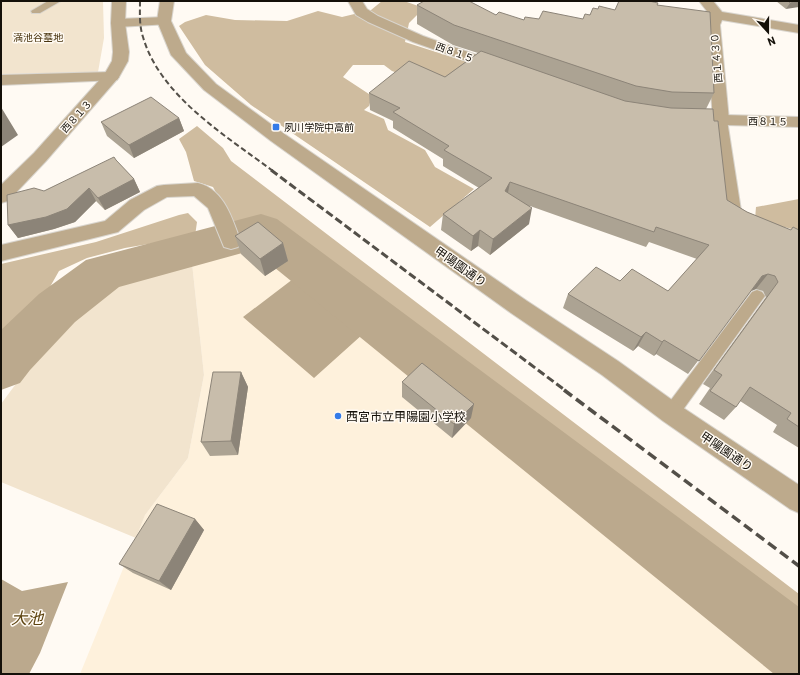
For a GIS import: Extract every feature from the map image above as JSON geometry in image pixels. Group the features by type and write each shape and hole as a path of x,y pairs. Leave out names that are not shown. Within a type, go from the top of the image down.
{"street":[{"name":"西８１３","path":"1,196 40,157 111,77 120,61 121,41 118,23 119,1"},
{"path":"118,23 164,21 167,1"},
{"name":"西８１５","path":"355,1 361,12 373,19 418,39 514,73"},
{"name":"西１４３０","path":"708,1 717,15 713,25 721,120"},
{"path":"717,15 799,29"},
{"name":"甲陽園通り","path":"164,21 180,55 210,87 277,137 610,368 671,413 799,500"},
{"path":"1,80 111,77"},
{"name":"西８１５","path":"671,118 799,122"},
{"path":"1,253 111,227 138,205 164,191 198,189 216,204 231,242"},
{"path":"735,217 753,225"}],"lane":[{"path":"36,11 56,1"},
{"path":"721,120 735,217"},
{"path":"671,413 757,296"}],"shaded area":[{"path":"382,1 404,1 424,8 409,23 405,42 470,63 436,87 392,71 384,65 353,65 343,77 372,96 369,106 364,110 384,119 388,130 425,150 435,167 474,189 430,227 251,105 205,65 179,26 185,22 206,15 235,20 287,21 318,11 342,17 371,10"},
{"path":"197,126 223,148 231,161 799,594 799,674 262,236 242,243 213,187 194,181 186,152 179,139"},
{"path":"799,199 799,231 755,219 756,207"},
{"path":"188,213 197,222 195,236 125,248 87,258 59,271 20,340 1,363 1,264 96,242"},
{"name":"西宮市立甲陽園小学校","path":"262,238 796,674 80,674 145,515 188,458 204,375 192,263"}],"green space":[{"name":"満池谷墓地","path":"1,1 103,1 104,38 98,72 1,74"},
{"path":"192,263 204,375 188,458 145,515 136,538 1,482 1,404 70,311 97,293"}],"water":[{"path":"293,279 363,334 314,378 243,317"},
{"name":"大池","path":"1,579 22,591 68,582 40,653 29,674 1,674"}],"building":[{"path":"424,1 469,1 496,15 499,12 524,20 525,17 539,19 543,11 583,19 585,14 590,15 593,8 598,9 599,6 615,10 619,1 649,1 658,3 657,5 710,12 714,93 672,92 636,86 454,25 417,5"},
{"path":"788,1 799,1 790,3"},
{"path":"481,51 625,101 671,108 713,109 714,121 718,121 727,200 747,212 791,230 793,227 799,230 799,427 787,419 791,413 750,387 736,407 710,391 722,375 714,370 778,282 775,276 768,274 762,276 699,361 664,340 662,342 646,332 641,337 568,294 596,267 620,281 632,269 668,291 709,245 656,227 654,232 510,182 505,191 532,208 493,239 480,230 473,236 443,214 492,178 444,150 449,146 393,112 400,108 369,93 409,61 445,77"},
{"path":"151,97 179,118 129,145 101,122"},
{"path":"114,157 134,179 98,198 89,188 67,209 46,217 8,225 7,195 34,188 44,191"},
{"path":"258,222 283,243 260,259 235,236"},
{"path":"422,363 474,404 454,424 402,382"},
{"path":"213,372 241,372 231,441 201,442"},
{"path":"157,504 195,519 159,581 119,564"}],"waterway":[{"path":"1,367 11,354 57,308 103,273 261,231 799,650"}],"railway":[{"path":"140,1 140,24 143,37 152,58 164,78 179,96 197,113 235,144 273,171"},
{"path":"271,170 566,391"},
{"path":"564,390 799,566"}],"place":[{"name":"夙川学院中高前","path":"276,127"},
{"name":"西宮市立甲陽園小学校","path":"338,416"}]}
